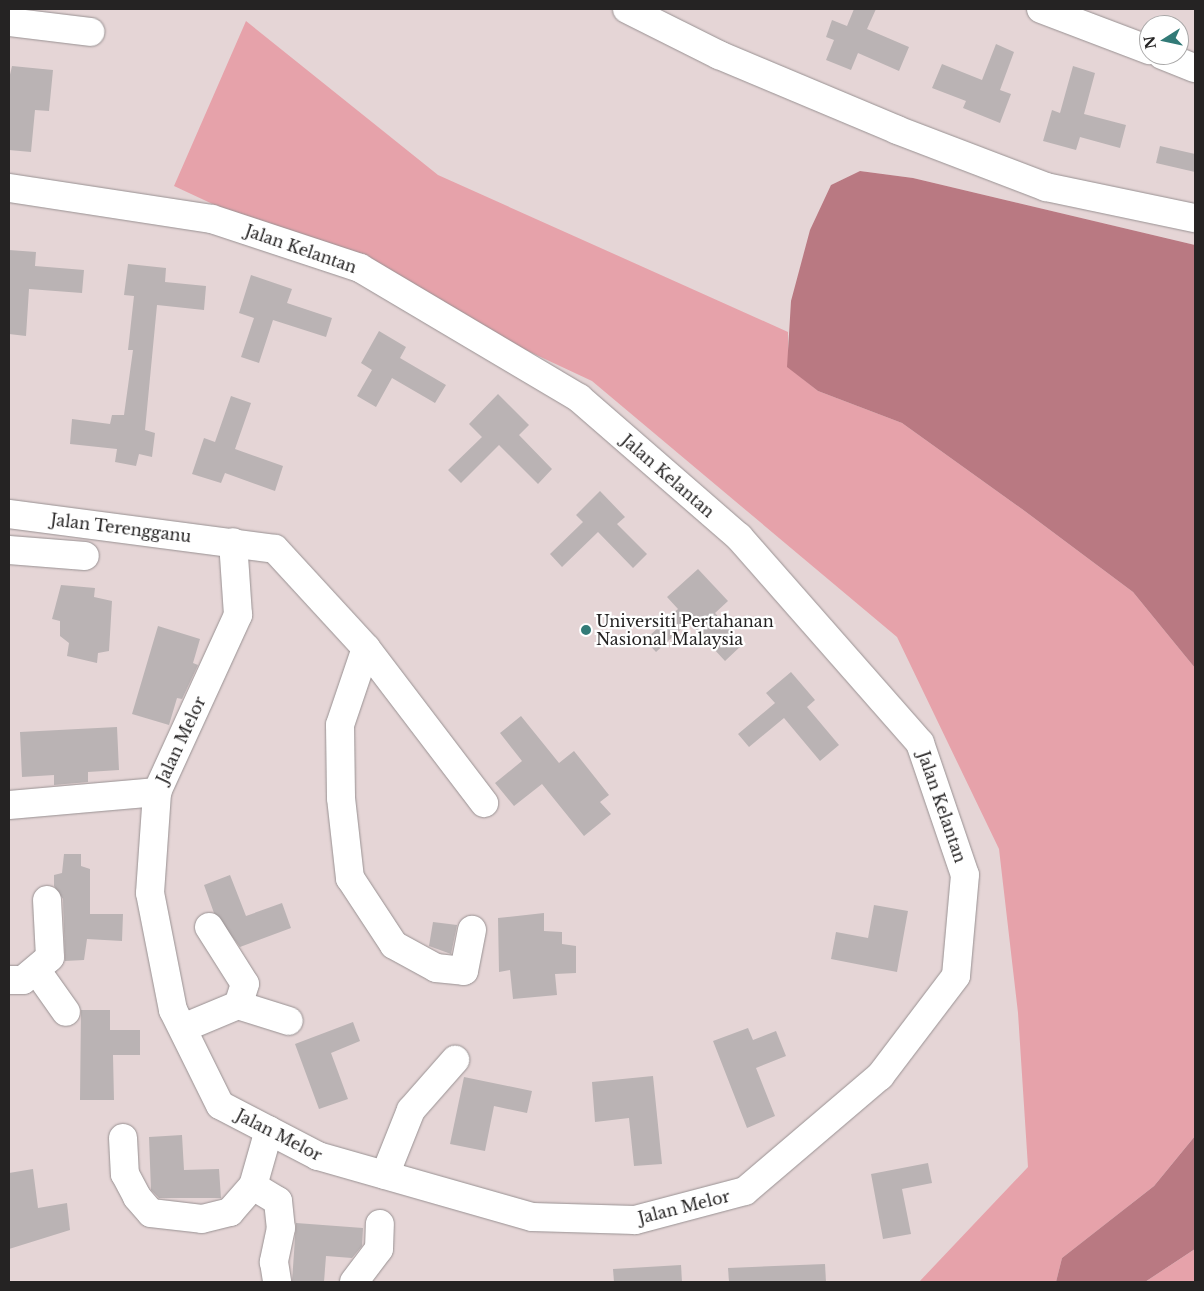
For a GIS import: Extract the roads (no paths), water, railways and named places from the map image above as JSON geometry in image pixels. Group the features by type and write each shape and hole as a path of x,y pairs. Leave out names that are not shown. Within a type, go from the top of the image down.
{"street":[{"path":"627,9 719,55 897,130 1046,187 1195,218"},
{"path":"1041,9 1139,46"},
{"path":"9,22 90,32"},
{"name":"Jalan Kelantan","path":"9,188 212,219 360,268 579,398 739,537 920,743 965,875 956,976 880,1076"},
{"name":"Jalan Terengganu","path":"9,514 275,549 366,648 484,803"},
{"name":"Jalan Melor","path":"233,542 238,615 157,792 150,892 174,1010 220,1105 318,1156 532,1217 635,1220 745,1191 880,1076"},
{"path":"9,550 85,556"},
{"path":"366,648 340,726 341,798 350,878 394,945 436,968 464,971 472,930"},
{"path":"9,805 157,792"},
{"path":"9,980 23,980 37,971 50,957 47,900"},
{"path":"209,927 245,984 238,1005"},
{"path":"37,971 66,1012"},
{"path":"183,1028 238,1005 290,1021"},
{"path":"385,1175 411,1110 455,1060"},
{"path":"123,1138 125,1174 136,1197 151,1213 202,1219 230,1212 253,1186 269,1130"},
{"path":"253,1186 278,1201 281,1228 274,1262 277,1282"},
{"path":"354,1282 379,1249 380,1224"}],"place":[{"name":"Universiti Pertahanan Nasional Malaysia","path":"586,630"}]}
